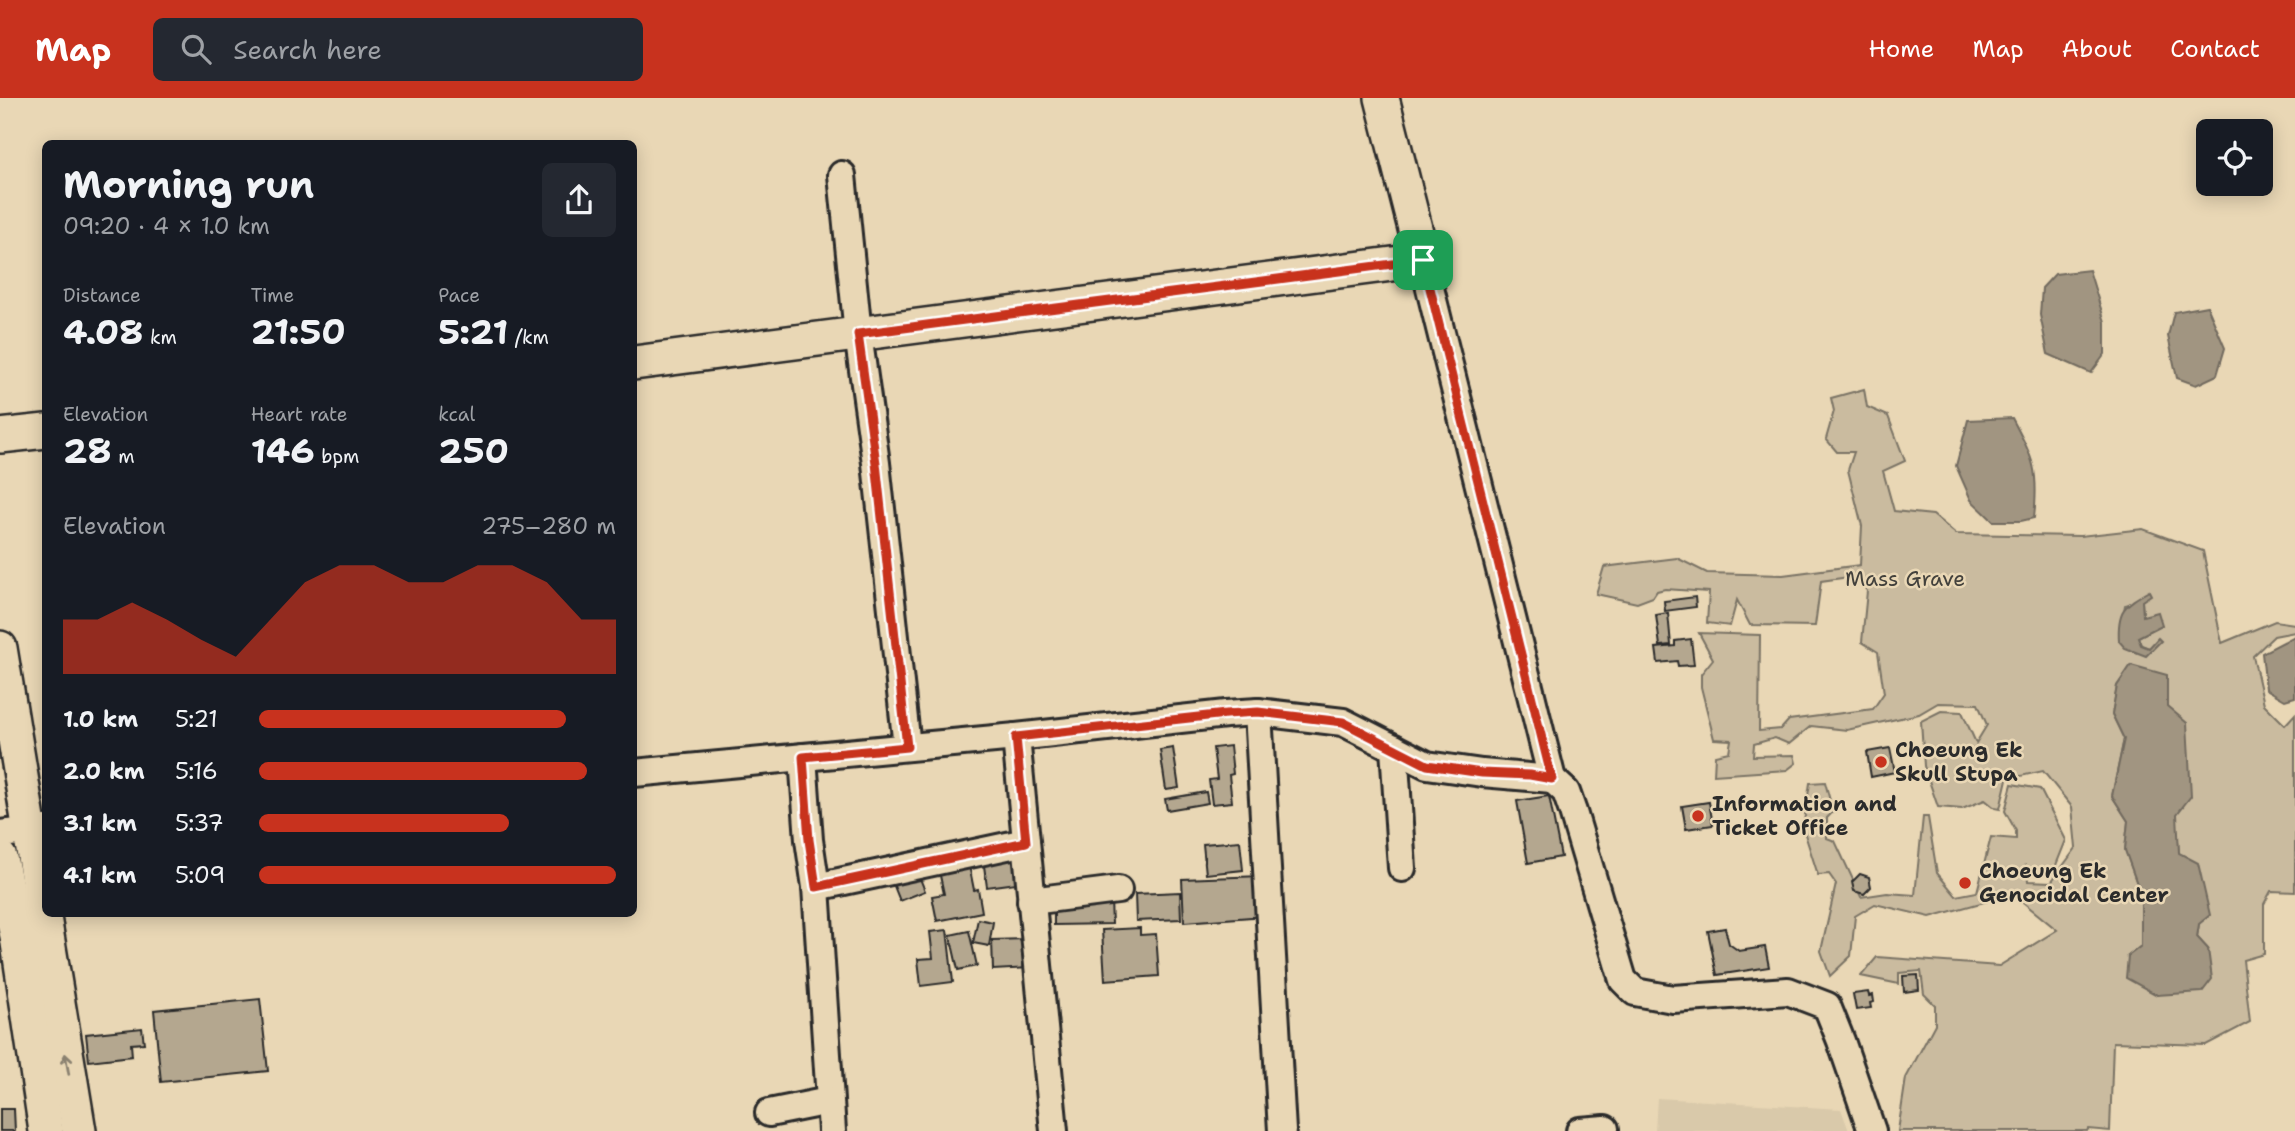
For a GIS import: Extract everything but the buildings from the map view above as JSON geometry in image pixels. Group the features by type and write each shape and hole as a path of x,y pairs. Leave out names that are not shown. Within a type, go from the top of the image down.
{"main road":[{"path":"637,363 1423,260 1382,98"},
{"path":"0,436 42,431"},
{"path":"0,648 25,831 79,1131"},
{"path":"0,858 17,936 46,1131"}],"street":[{"path":"842,174 858,334 876,463 907,747"},
{"path":"1423,260 1552,779"},
{"path":"637,773 1258,712 1343,722 1427,765 1552,779 1566,792 1623,980 1635,992 1673,999 1788,991 1827,1006 1872,1131"},
{"path":"1258,712 1282,1131"},
{"path":"1016,737 1054,1131"},
{"path":"1394,748 1402,868"},
{"path":"803,757 809,840 816,887 832,1131"},
{"path":"816,887 1026,842"},
{"path":"1031,901 1118,890"},
{"path":"769,1113 830,1101"}],"shaded area":[{"path":"2089,270 2105,322 2105,354 2091,373 2048,354 2040,315 2042,288 2055,274"},
{"path":"2207,306 2225,348 2217,375 2196,385 2177,378 2168,336 2174,312"},
{"path":"2012,418 2033,466 2036,488 2034,518 1993,521 1971,500 1956,466 1968,420"},
{"path":"2149,591 2151,595 2142,601 2143,616 2158,612 2162,625 2138,637 2141,645 2149,648 2158,638 2161,641 2146,656 2125,648 2119,641 2119,622 2128,605"},
{"path":"2295,636 2295,697 2285,700 2266,689 2262,653"},
{"path":"2131,665 2167,675 2167,706 2187,723 2191,796 2177,814 2179,853 2198,863 2210,915 2199,924 2197,937 2208,949 2212,979 2202,992 2157,995 2126,978 2128,956 2141,946 2141,895 2125,850 2128,821 2112,796 2124,739 2112,714 2117,686"},
{"path":"1657,1098 1841,1109 1849,1131 1655,1131"}],"green space":[{"name":"Mass Grave","path":"1864,389 1867,407 1888,416 1905,461 1883,471 1894,511 1933,515 1956,534 2080,536 2143,529 2203,551 2222,643 2275,621 2295,624 2295,632 2274,636 2253,656 2264,704 2285,725 2295,714 2295,892 2271,891 2264,904 2264,954 2243,960 2250,1022 2206,1045 2113,1042 2110,1131 1898,1131 1906,1078 1935,1024 1935,1005 1924,994 1921,971 1899,973 1899,984 1861,976 1877,957 1999,966 2057,930 2013,894 1930,917 1875,904 1855,916 1851,956 1830,976 1821,951 1836,884 1829,874 1818,875 1803,828 1810,783 1825,782 1833,812 1827,818 1827,838 1835,841 1861,897 1887,893 1915,895 1923,817 1928,817 1937,873 1956,896 1977,892 1991,837 2016,839 2016,831 2005,811 2012,784 2040,789 2066,840 2052,875 2033,871 2026,866 2028,881 2051,882 2076,848 2072,807 2043,771 2007,779 2000,809 1985,800 1962,809 1938,807 1924,766 1921,721 1941,711 1962,712 1976,743 1987,725 1978,704 1938,703 1919,714 1847,730 1811,726 1789,744 1775,738 1754,744 1753,756 1794,755 1796,763 1787,770 1714,775 1715,755 1729,752 1731,740 1714,739 1701,687 1701,674 1713,659 1699,633 1760,635 1759,731 1781,729 1789,720 1873,709 1884,693 1878,652 1862,642 1867,591 1856,576 1821,581 1815,626 1750,625 1737,600 1730,626 1707,623 1709,592 1665,589 1637,603 1596,594 1604,567 1677,558 1707,573 1783,575 1860,565 1862,526 1848,470 1854,452 1837,452 1826,439 1834,411 1831,398","holes":["2142,601 2143,617 2161,625 2138,637 2141,645 2149,648 2119,641 2125,605","2131,666 2167,706 2179,853 2199,924 2197,937 2208,949 2128,956 2141,946 2141,895 2125,850 2128,821 2112,796 2124,739 2112,714 2117,686"]}],"place":[{"name":"Choeung Ek Skull Stupa","path":"1881,762"},
{"name":"Information and Ticket Office","path":"1698,816"},
{"name":"Choeung Ek Genocidal Center","path":"1965,883"}],"route":[{"path":"1423,260 1552,779 1427,765 1343,722 1258,712 1016,737 1026,842 816,887 809,840 803,757 907,747 876,463 858,334 1423,260"}]}
